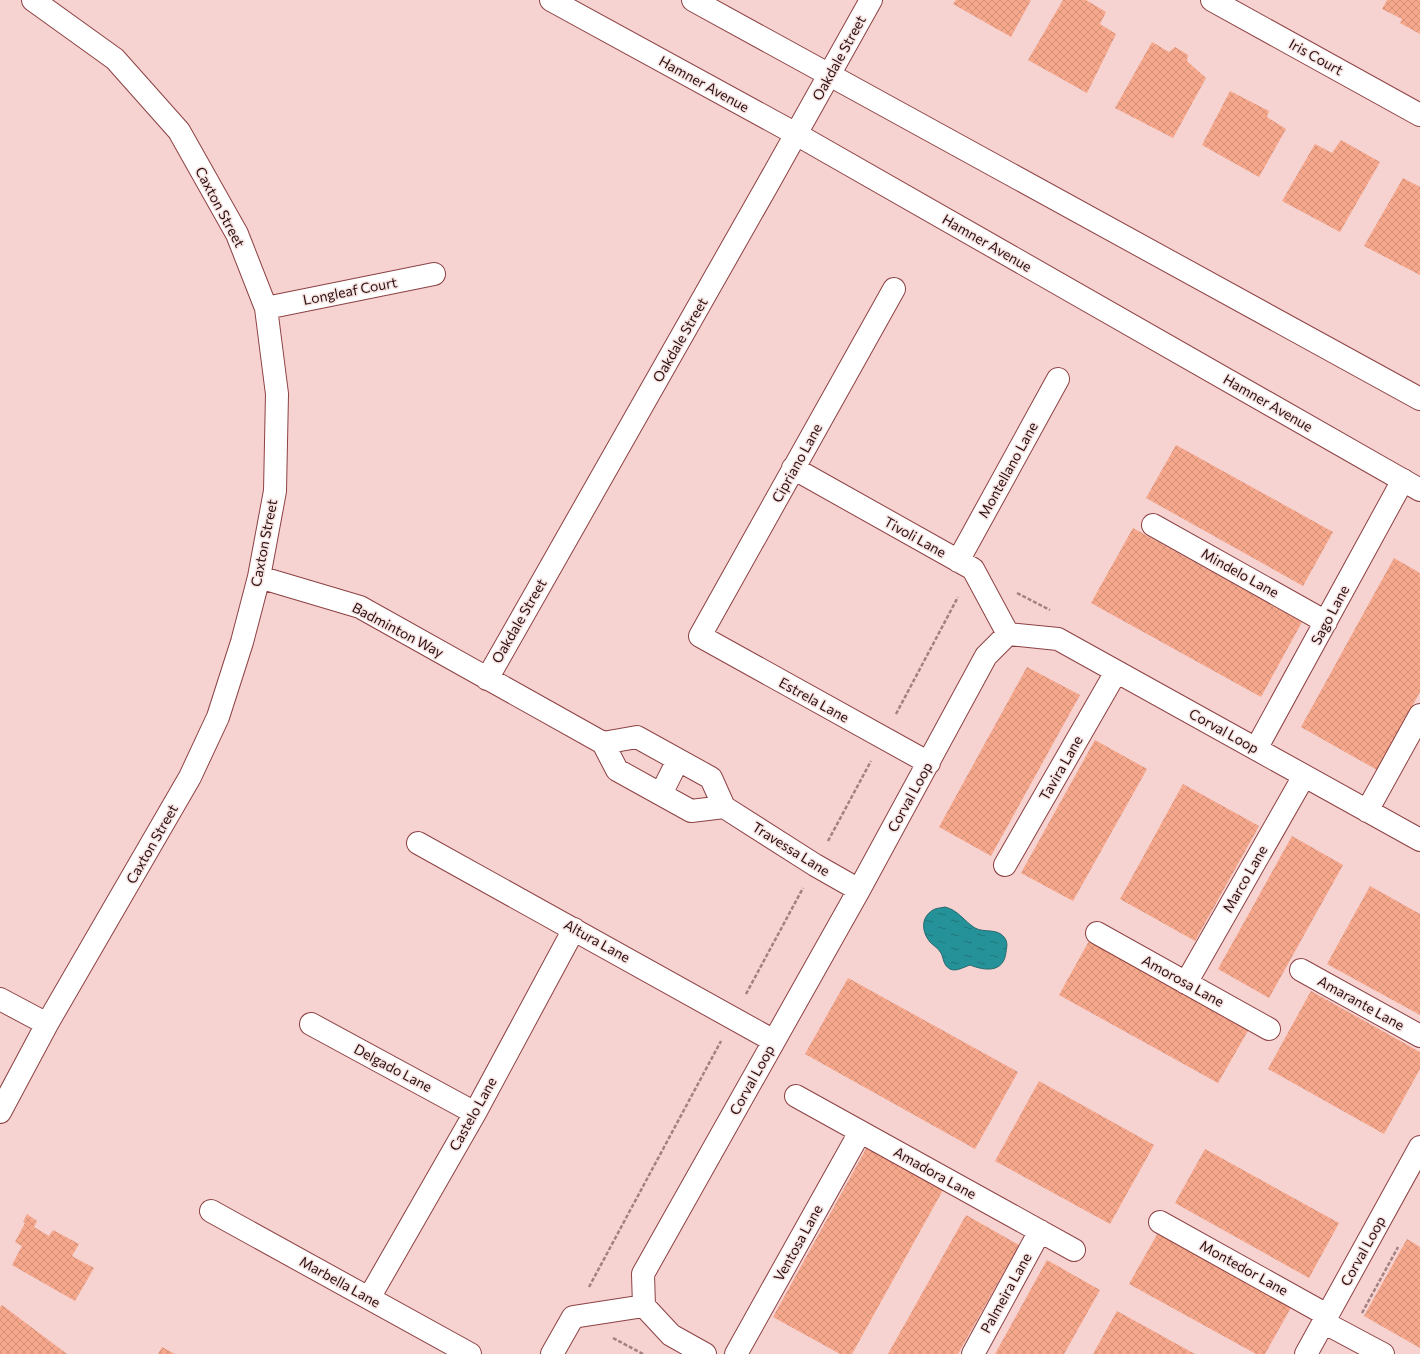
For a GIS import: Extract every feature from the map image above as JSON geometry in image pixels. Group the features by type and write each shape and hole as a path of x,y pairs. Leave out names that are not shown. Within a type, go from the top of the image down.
{"street":[{"name":"Caxton Street","path":"0,1112 47,1024 190,777 218,717 242,642 259,577 275,491 277,394 266,308 237,234 179,131 115,59 33,0"},
{"name":"Hamner Avenue","path":"551,0 796,134 1414,482"},
{"path":"692,0 1420,399"},
{"name":"Oakdale Street","path":"487,679 871,0"},
{"name":"Iris Court","path":"1212,0 1420,115"},
{"name":"Longleaf Court","path":"266,308 434,274"},
{"name":"Cipriano Lane","path":"700,636 894,289"},
{"name":"Montellano Lane","path":"966,565 1058,379"},
{"name":"Tivoli Lane","path":"793,468 966,565"},
{"name":"Sago Lane","path":"1256,749 1326,622 1414,482"},
{"name":"Mindelo Lane","path":"1153,525 1326,622"},
{"path":"966,565 1008,634"},
{"name":"Badminton Way","path":"259,577 360,607 487,679"},
{"name":"Corval Loop","path":"644,1306 643,1274 859,890 986,656 1008,634 1058,639 1420,840"},
{"name":"Estrela Lane","path":"700,636 929,763"},
{"name":"Tavira Lane","path":"1005,865 1116,672"},
{"path":"487,679 603,743 617,770 691,811 724,807 712,778 637,737 603,743"},
{"path":"1367,811 1420,716"},
{"path":"661,794 678,760"},
{"name":"Marco Lane","path":"1186,983 1304,776"},
{"name":"Travessa Lane","path":"724,807 815,865 859,890"},
{"name":"Altura Lane","path":"418,843 574,928 774,1041"},
{"name":"Castelo Lane","path":"369,1298 475,1113 574,928"},
{"name":"Amorosa Lane","path":"1097,933 1269,1029"},
{"name":"Amarante Lane","path":"1301,970 1420,1036"},
{"path":"0,999 47,1024"},
{"name":"Delgado Lane","path":"311,1024 475,1113"},
{"name":"Amadora Lane","path":"796,1096 1074,1250"},
{"name":"Ventosa Lane","path":"736,1354 860,1132"},
{"name":"Corval Loop","path":"1306,1354 1420,1147"},
{"name":"Marbella Lane","path":"211,1211 470,1354"},
{"name":"Montedor Lane","path":"1160,1222 1325,1319 1350,1336 1383,1354"},
{"name":"Palmeira Lane","path":"972,1354 1040,1231"},
{"path":"552,1354 573,1317 644,1306 671,1335 705,1354"}],"path":[{"path":"643,1354 573,1317 883,738 966,565"},
{"path":"1350,1336 1402,1240"}],"water":[{"path":"945,907 950,908 975,928 998,932 1004,937 1007,946 1002,964 993,969 970,965 952,970 945,964 940,951 930,942 925,934 924,921 929,913 934,909"}],"building":[{"path":"956,0 1031,0 1011,37 953,4"},
{"path":"1063,0 1086,0 1106,12 1100,24 1116,34 1087,93 1028,60"},
{"path":"1387,0 1420,0 1420,34 1400,23 1402,19 1382,9"},
{"path":"1152,42 1169,52 1175,47 1188,55 1187,61 1206,78 1173,138 1115,108"},
{"path":"1230,91 1269,111 1267,117 1286,129 1259,177 1202,145"},
{"path":"1341,140 1380,162 1340,232 1282,201 1315,144 1332,153"},
{"path":"1403,178 1420,187 1420,275 1364,246"},
{"path":"1176,445 1333,532 1303,586 1146,498"},
{"path":"1133,528 1302,622 1261,697 1091,603"},
{"path":"1394,558 1420,573 1420,692 1377,770 1301,727"},
{"path":"1027,667 1080,695 991,856 939,827"},
{"path":"1095,740 1147,769 1073,901 1021,873"},
{"path":"1183,784 1259,826 1195,941 1120,899"},
{"path":"1292,836 1343,865 1269,998 1218,969"},
{"path":"1370,886 1420,914 1420,1015 1327,964"},
{"path":"1089,941 1249,1029 1218,1083 1059,995"},
{"path":"848,978 1018,1072 975,1149 805,1054"},
{"path":"1311,991 1420,1052 1420,1069 1384,1134 1268,1069"},
{"path":"1039,1081 1154,1145 1110,1224 995,1161"},
{"path":"867,1147 943,1190 852,1354 840,1354 773,1317"},
{"path":"1205,1149 1339,1223 1309,1278 1175,1203"},
{"path":"27,1214 37,1221 34,1227 49,1236 53,1230 79,1244 72,1256 94,1268 75,1301 12,1265 22,1246 15,1242 25,1223 23,1222"},
{"path":"966,1215 1019,1245 958,1354 888,1354"},
{"path":"1159,1231 1293,1304 1265,1354 1256,1354 1129,1284"},
{"path":"1407,1239 1420,1247 1420,1348 1364,1316"},
{"path":"1047,1260 1100,1290 1064,1354 995,1354"},
{"path":"2,1305 67,1354 0,1354 0,1307"},
{"path":"1117,1311 1195,1354 1093,1354"},
{"path":"162,1347 175,1354 158,1354"}]}
